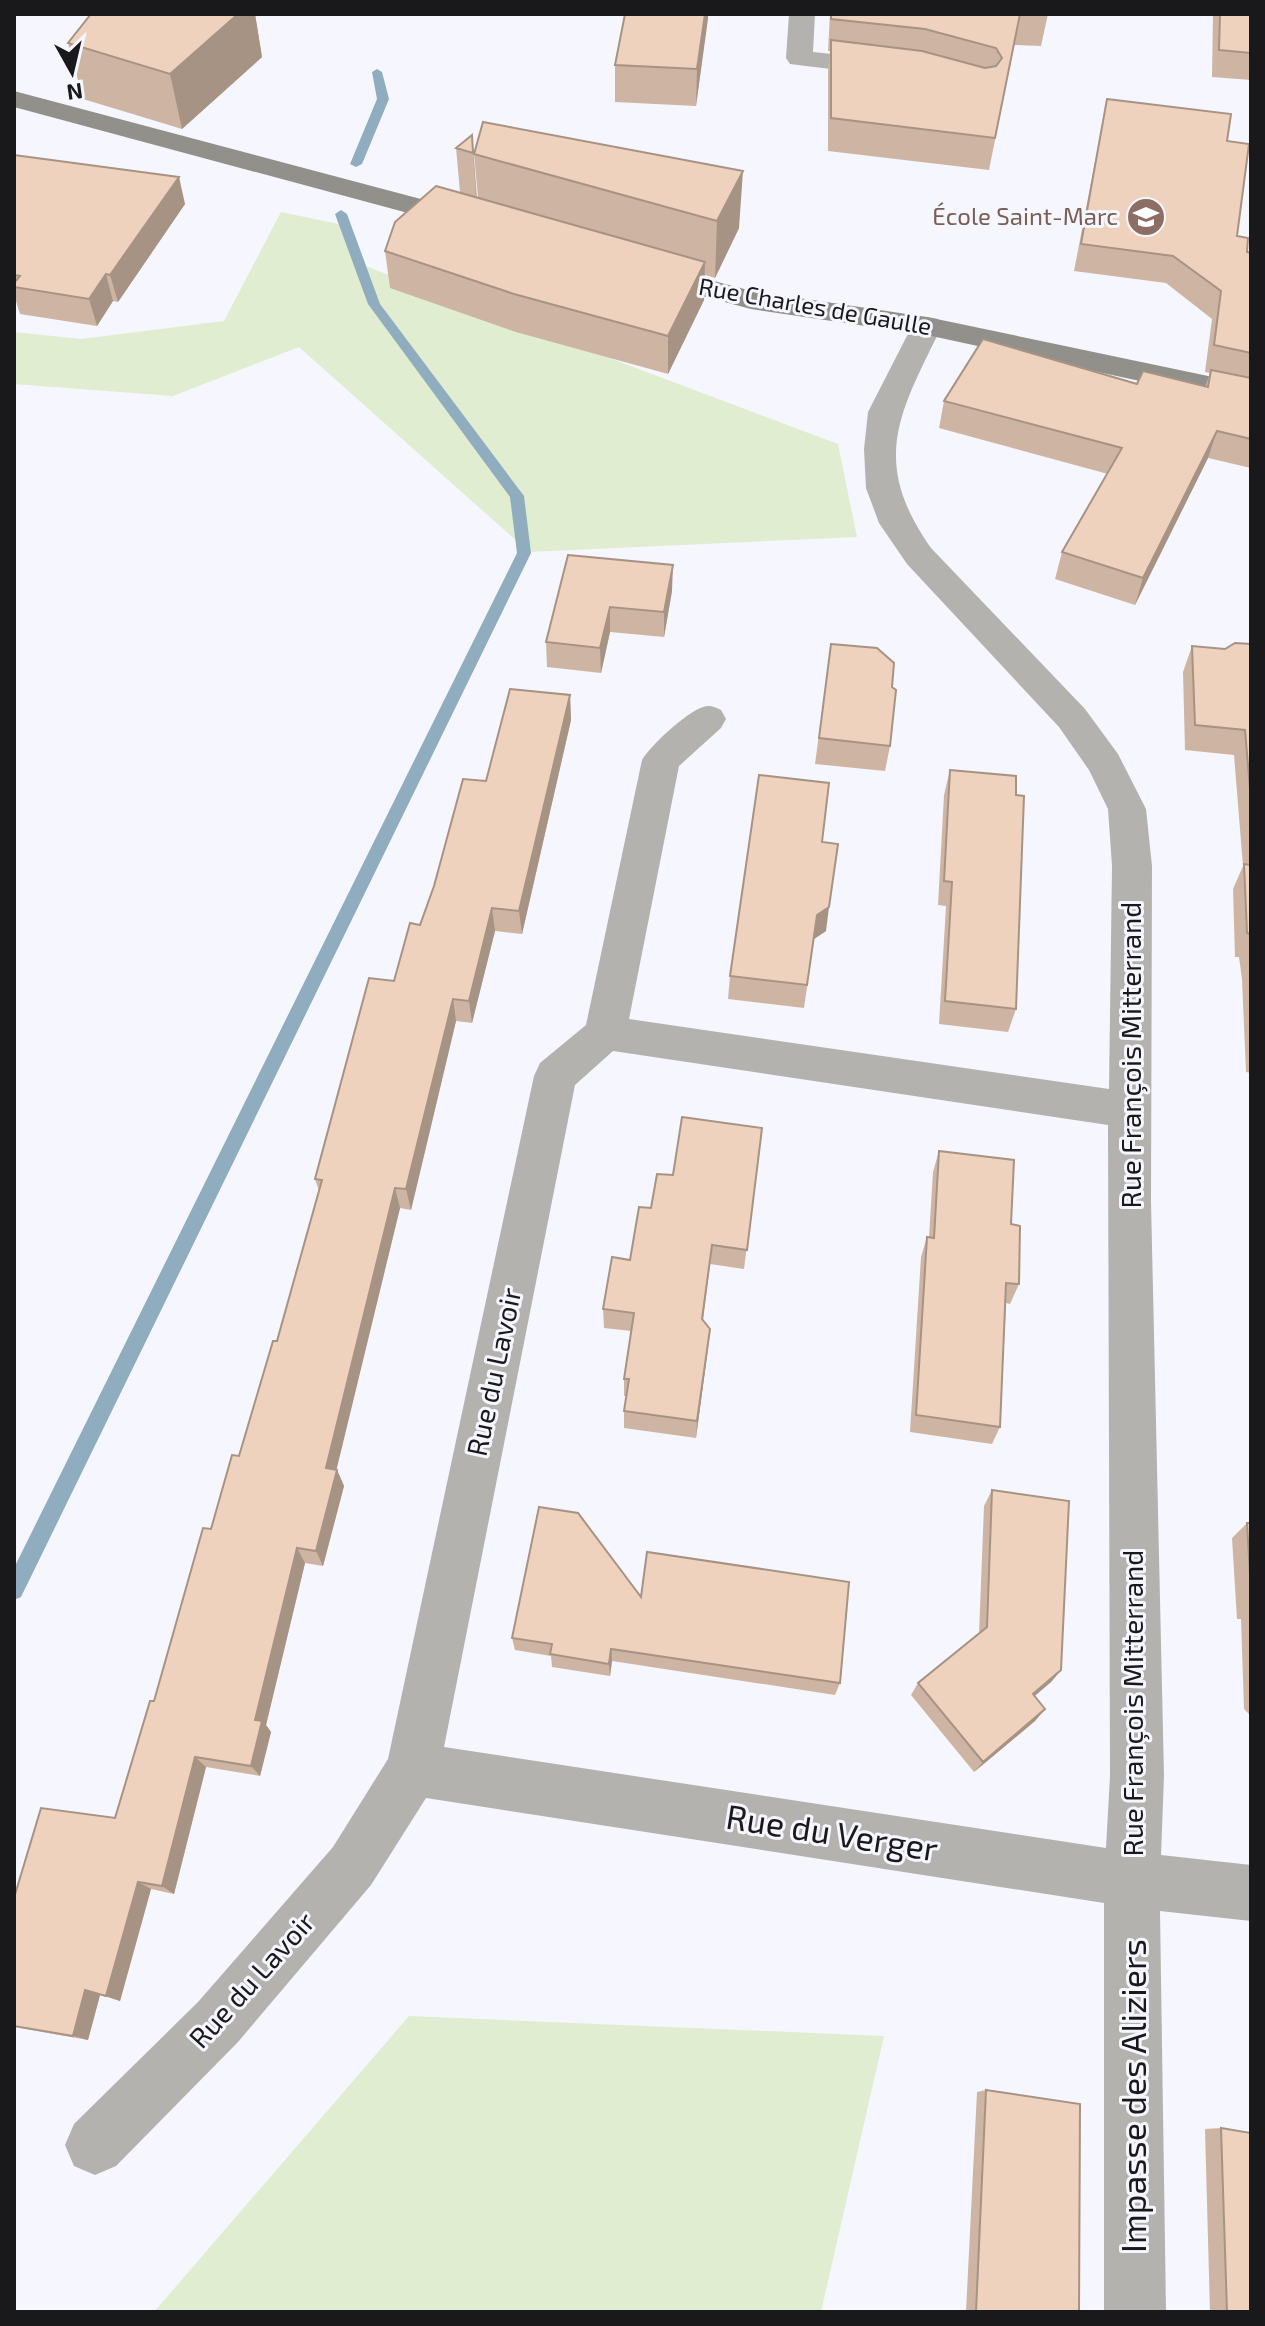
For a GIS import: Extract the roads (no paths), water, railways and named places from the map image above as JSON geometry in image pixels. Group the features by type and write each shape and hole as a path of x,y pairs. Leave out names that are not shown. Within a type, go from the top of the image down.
{"main road":[{"path":"14,99 405,201 502,230"},
{"name":"Rue Charles de Gaulle","path":"621,266 751,300 927,326 1251,395"}],"street":[{"path":"802,14 799,58 920,72"},
{"name":"Rue François Mitterrand","path":"927,326 884,412 880,449 883,488 896,523 919,556 1072,718 1105,764 1127,809 1132,866 1137,1776 1132,1880"},
{"path":"708,719 661,760 605,1033 1131,1110"},
{"name":"Rue du Lavoir","path":"95,2145 218,2022 352,1866 413,1769 555,1076 605,1033"},
{"name":"Rue du Verger","path":"413,1769 1132,1880 1251,1893"},
{"name":"Impasse des Aliziers","path":"1132,1880 1135,2312"}],"waterway":[{"path":"356,164 383,99 377,72"},
{"path":"14,1590 524,553 517,496 374,304 341,214"}],"place":[{"name":"École Saint-Marc","path":"1146,217"}]}
